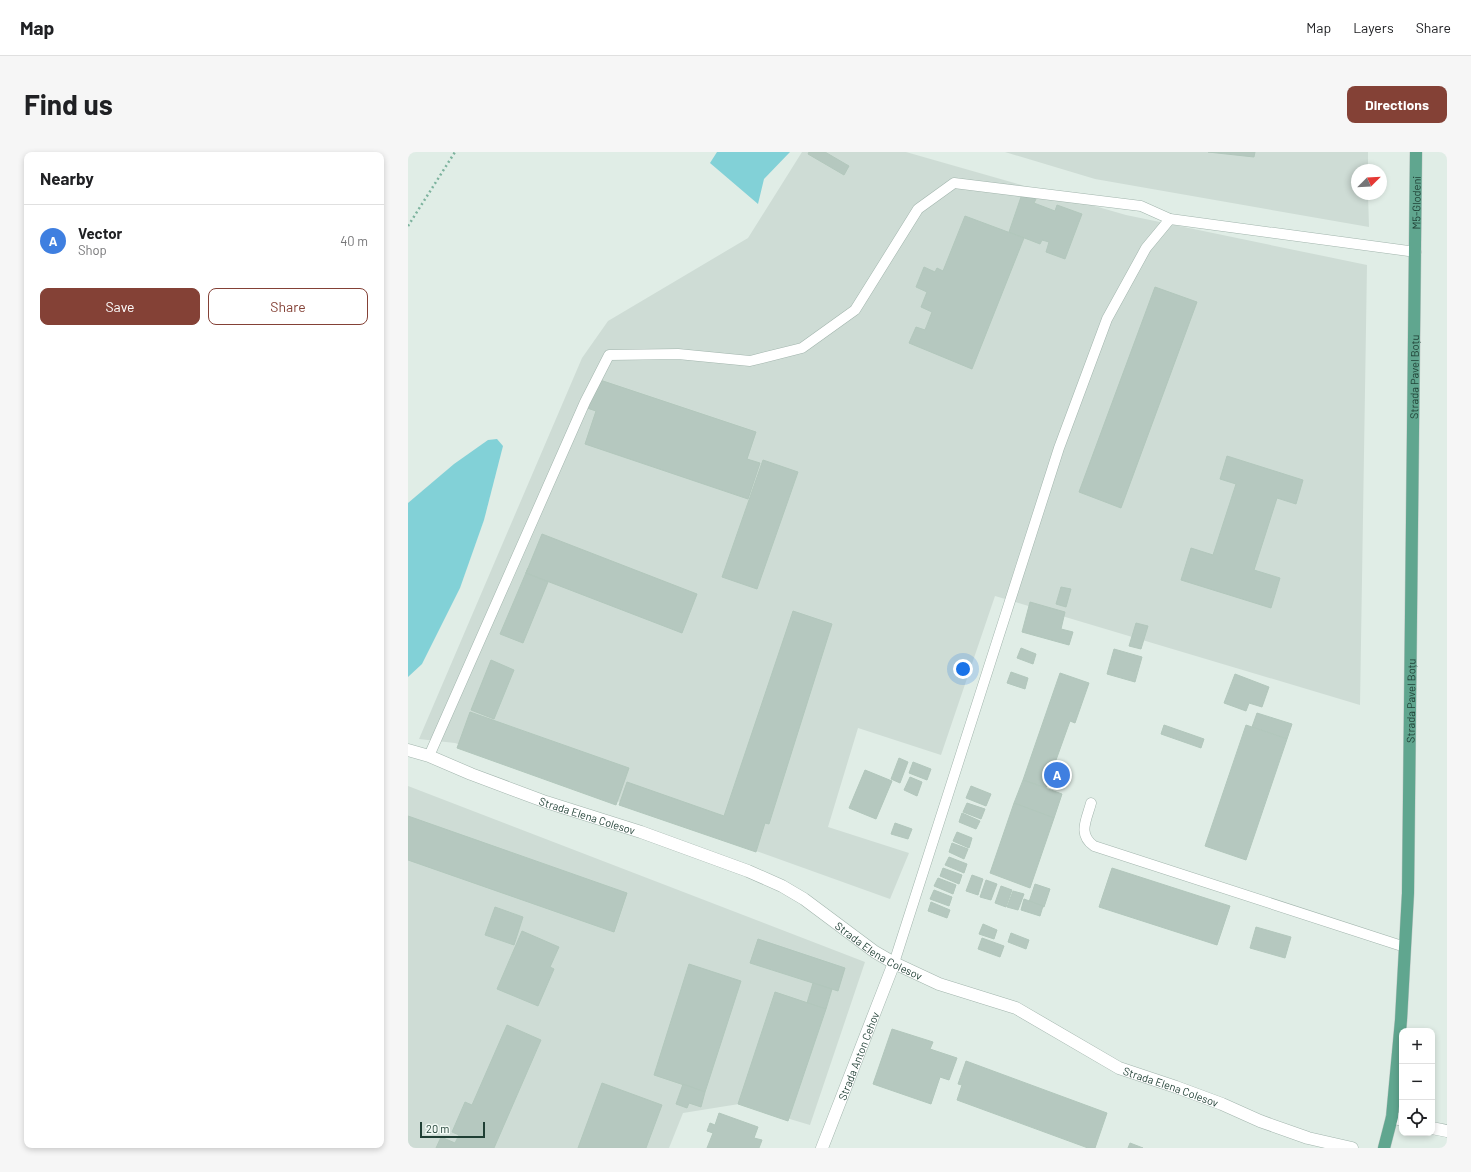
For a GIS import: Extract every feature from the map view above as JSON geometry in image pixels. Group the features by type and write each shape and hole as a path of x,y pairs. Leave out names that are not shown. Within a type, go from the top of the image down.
{"main road":[{"name":"M5-Glodeni","path":"1416,152 1416,252"},
{"name":"Strada Pavel Boțu","path":"1384,1148 1397,1119 1408,894 1416,252"}],"street":[{"name":"Strada Elena Colesov","path":"408,750 429,756 471,774 546,802 641,832 722,861 782,886 804,900 875,952 939,984 1016,1008 1119,1068 1222,1104 1308,1138 1352,1148"},
{"name":"Strada Anton Cehov","path":"822,1148 894,962"},
{"path":"1435,1129 1447,1132"}],"lane":[{"path":"429,756 585,402 609,355 678,354 750,361 802,348 854,310 918,209 954,184 1141,206 1170,218 1416,252"},
{"path":"894,962 1058,448 1107,319 1146,248 1170,218"},
{"path":"1091,803 1084,836 1088,842 1094,846 1405,947"}],"path":[{"path":"408,226 455,152"}],"shaded area":[{"path":"802,152 906,152 1126,215 1367,265 1360,705 995,596 941,755 858,728 828,827 909,853 890,899 455,743 419,739 582,358 608,321 748,238"},
{"path":"1005,152 1368,152 1368,164 1351,164 1351,200 1368,200 1369,227 1095,179"},
{"path":"408,786 865,962 810,1125 739,1104 683,1113 669,1148 408,1148"}],"water":[{"path":"717,152 790,152 764,179 758,204 710,163"},
{"path":"497,439 503,446 484,520 460,588 422,664 408,677 408,503 454,464 488,440"}],"building":[{"path":"809,152 825,152 849,166 844,175 808,154"},
{"path":"1208,152 1255,152 1254,157"},
{"path":"1022,194 1036,199 1034,203 1055,211 1057,205 1082,214 1065,259 1046,252 1049,242 1042,240 1040,244 1009,232"},
{"path":"965,216 1024,238 972,369 909,343 916,327 925,330 932,312 921,307 927,292 916,287 924,267 935,272 937,268 943,271"},
{"path":"1155,287 1197,302 1121,508 1079,492"},
{"path":"594,378 756,432 747,459 760,463 748,499 585,444 596,411 584,407"},
{"path":"1227,456 1303,480 1296,504 1277,498 1254,570 1280,578 1271,608 1181,580 1191,548 1213,555 1236,484 1220,479"},
{"path":"763,460 798,472 757,589 722,577"},
{"path":"542,534 697,594 682,633 526,573"},
{"path":"528,568 526,573 548,582 523,643 500,634"},
{"path":"1061,587 1071,589 1066,607 1056,604"},
{"path":"1030,602 1065,612 1061,629 1073,632 1069,645 1022,632"},
{"path":"793,611 832,624 769,824 765,823 756,852 619,805 627,782 724,816"},
{"path":"1136,623 1148,626 1141,649 1129,646"},
{"path":"1021,648 1036,654 1033,664 1017,658"},
{"path":"1114,649 1142,657 1135,682 1107,674"},
{"path":"491,660 514,670 494,719 471,710"},
{"path":"1011,672 1028,678 1025,689 1007,683"},
{"path":"1060,673 1089,683 1075,723 1070,721 1046,788 1023,780"},
{"path":"1235,674 1269,687 1262,707 1249,703 1246,711 1224,703"},
{"path":"470,712 629,768 616,805 457,748"},
{"path":"1257,713 1292,724 1287,739 1252,727"},
{"path":"1164,725 1204,739 1201,748 1161,734"},
{"path":"1246,725 1287,739 1246,860 1205,846"},
{"path":"899,758 908,762 900,783 891,779"},
{"path":"913,762 931,769 927,780 909,773"},
{"path":"865,770 892,781 876,819 849,808"},
{"path":"910,777 922,782 917,796 904,790"},
{"path":"1023,780 1062,794 1054,818 1014,803"},
{"path":"971,786 991,794 986,806 966,798"},
{"path":"967,803 985,809 981,819 963,812"},
{"path":"1014,803 1054,818 1030,888 990,873"},
{"path":"962,813 980,821 976,829 959,822"},
{"path":"408,816 627,893 614,932 408,860"},
{"path":"895,823 912,829 908,839 891,834"},
{"path":"957,832 972,838 969,848 953,841"},
{"path":"952,843 968,849 964,859 949,852"},
{"path":"949,857 967,864 964,873 945,865"},
{"path":"943,868 962,875 959,884 940,876"},
{"path":"1112,868 1230,906 1217,945 1099,907"},
{"path":"972,875 983,879 978,895 966,891"},
{"path":"938,878 956,885 953,894 934,886"},
{"path":"986,880 997,884 991,900 980,897"},
{"path":"1035,884 1050,889 1044,907 1029,902"},
{"path":"1001,886 1012,890 1006,907 995,903"},
{"path":"934,890 952,897 949,906 930,899"},
{"path":"1013,891 1024,894 1018,910 1007,907"},
{"path":"1024,899 1043,906 1040,916 1021,910"},
{"path":"931,902 950,910 947,918 928,911"},
{"path":"495,907 523,917 514,945 485,935"},
{"path":"983,924 997,930 994,939 979,934"},
{"path":"1256,927 1291,937 1285,958 1250,948"},
{"path":"522,931 559,947 550,967 554,969 538,1006 497,989"},
{"path":"1011,933 1029,940 1026,949 1008,942"},
{"path":"982,938 1004,946 1000,957 978,949"},
{"path":"758,939 845,968 838,991 750,963"},
{"path":"689,964 741,981 705,1092 654,1075"},
{"path":"813,983 832,989 826,1009 807,1003"},
{"path":"775,992 826,1009 788,1121 738,1104"},
{"path":"507,1025 541,1040 494,1148 436,1148 441,1137 455,1143 459,1135 452,1132 465,1102 472,1105"},
{"path":"892,1029 933,1042 930,1049 957,1058 949,1080 940,1077 931,1104 873,1084"},
{"path":"966,1061 1107,1113 1095,1148 1088,1148 957,1100 962,1085 958,1084"},
{"path":"602,1083 662,1105 646,1148 578,1148"},
{"path":"683,1084 705,1092 701,1107 689,1103 687,1108 676,1104"},
{"path":"719,1113 758,1127 754,1138 762,1140 759,1148 707,1148 713,1133 707,1131 710,1123 715,1125"},
{"path":"1130,1143 1143,1148 1128,1148"}],"place":[{"name":"Vector","path":"1057,775"}]}
